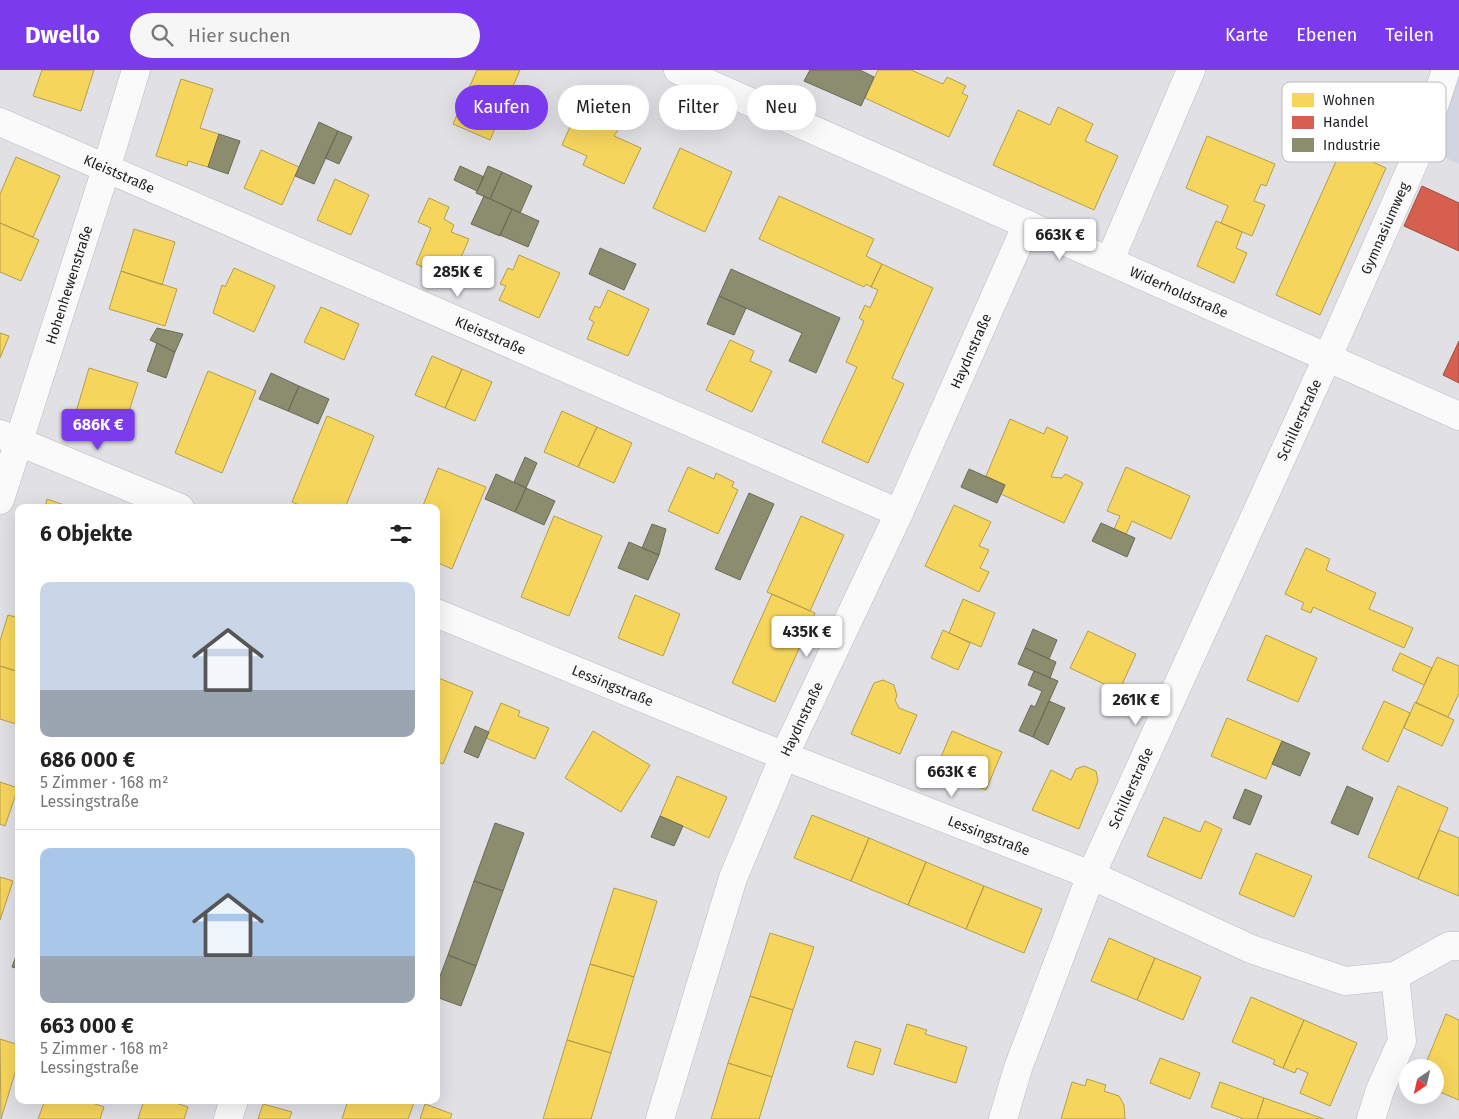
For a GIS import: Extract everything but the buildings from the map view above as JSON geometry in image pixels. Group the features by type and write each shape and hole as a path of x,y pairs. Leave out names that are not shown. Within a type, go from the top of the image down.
{"street":[{"name":"Hohenhewenstraße","path":"0,500 10,438 106,169 136,70"},
{"name":"Widerholdstraße","path":"678,70 1459,416"},
{"path":"1110,260 1191,70"},
{"name":"Gymnasiumweg","path":"1442,82 1446,70"},
{"name":"Kleiststraße","path":"0,122 899,513"},
{"name":"Gymnasiumweg","path":"1328,357 1414,162"},
{"name":"Haydnstraße","path":"660,1119 733,878 784,756 899,513 1027,224"},
{"name":"Schillerstraße","path":"1003,1119 1018,1068 1091,875 1328,357"},
{"path":"10,438 170,504"},
{"name":"Lessingstraße","path":"440,614 784,756 1091,875 1251,949 1345,981 1395,976 1449,946 1459,946"},
{"path":"1370,1119 1380,1090 1402,1041 1395,976"},
{"path":"228,1119 233,1104"}],"shaded area":[{"path":"1459,70 1459,164 1446,158 1446,96"}]}
